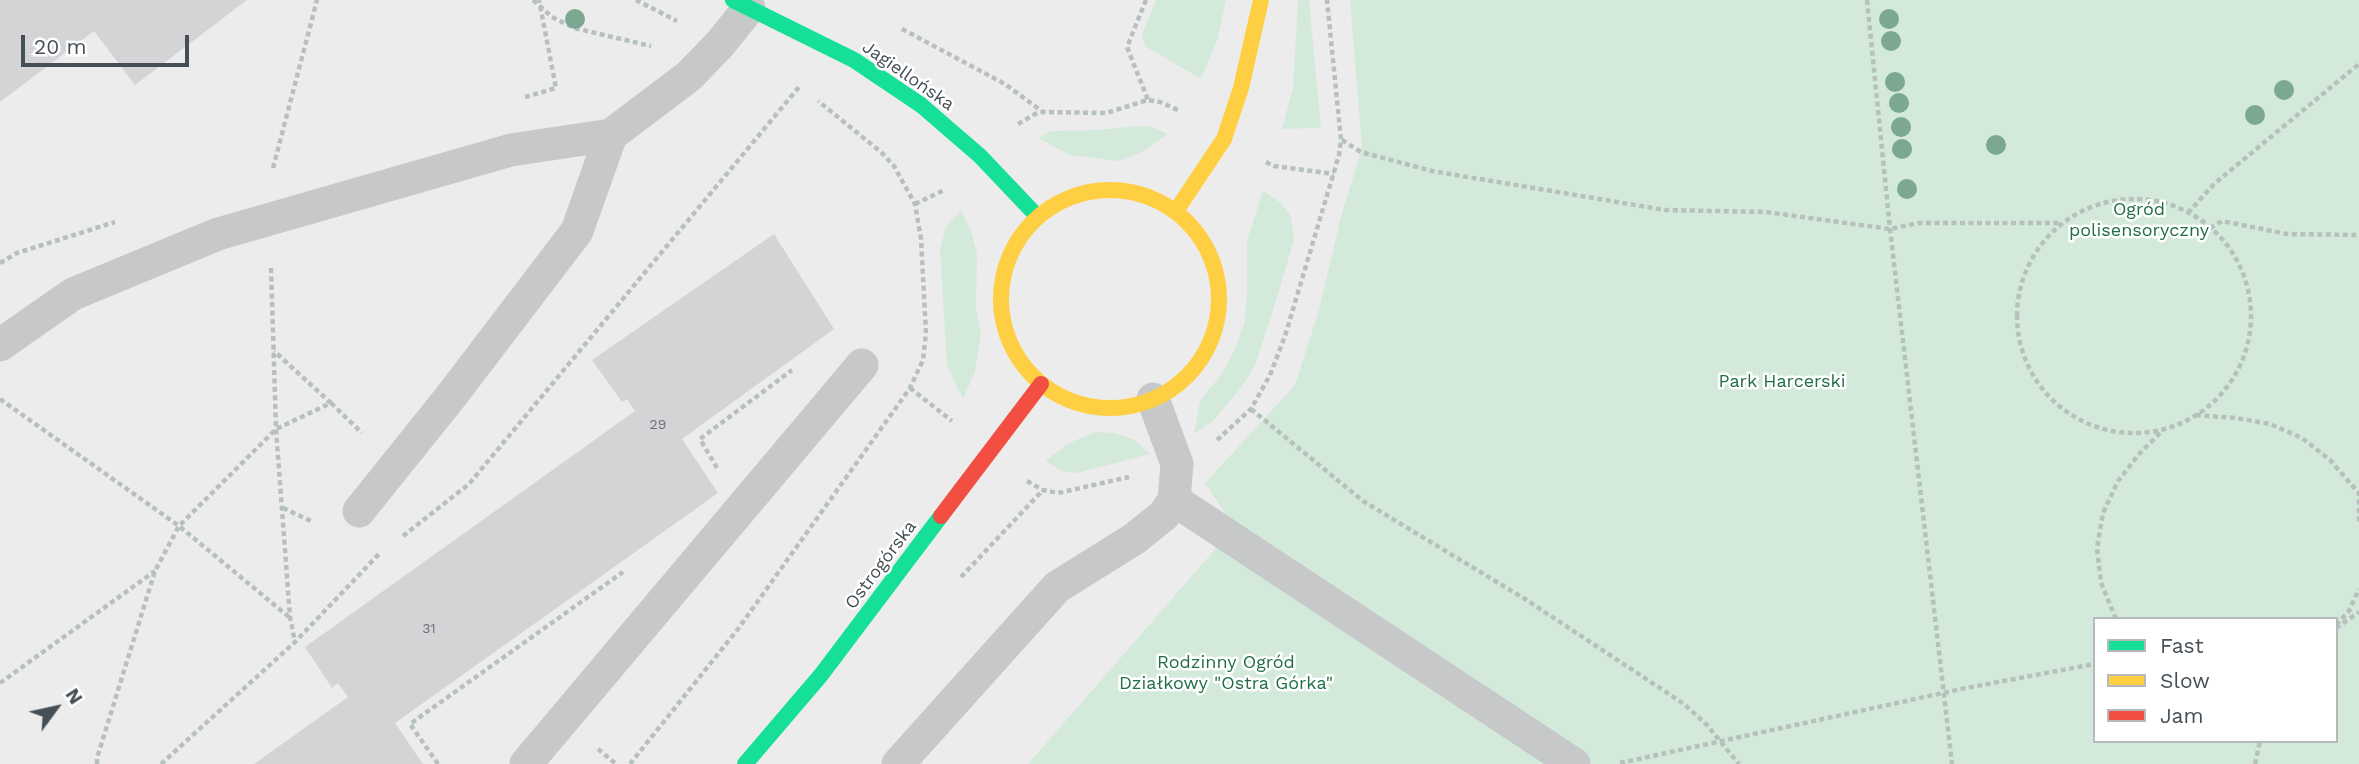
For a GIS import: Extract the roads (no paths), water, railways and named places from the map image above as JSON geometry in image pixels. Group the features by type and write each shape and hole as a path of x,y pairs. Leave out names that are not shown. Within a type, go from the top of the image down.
{"street":[{"path":"1176,211 1224,139 1241,88 1261,0"},
{"name":"Jagiellońska","path":"741,4 854,60 921,105 981,156 1037,216"},
{"path":"1105,189 1142,194 1176,211 1199,234 1213,263 1219,296 1215,328 1202,358 1180,383 1153,400 1124,407 1095,407 1067,400 1041,384 1016,356 1002,320 1002,282 1013,246 1037,216 1069,197 1105,189"},
{"name":"Ostrogórska","path":"745,764 821,675 1041,384"}],"lane":[{"path":"0,345 73,293 218,234 511,150 611,135 689,76 720,44 741,4"},
{"path":"359,510 452,395 577,231 611,135"},
{"path":"526,764 862,365"},
{"path":"898,764 1057,587 1134,539 1164,515 1174,500 1177,464 1153,400"},
{"path":"1174,500 1574,764"}],"park label":[{"name":"Ogród polisensoryczny","path":"2139,220"},
{"name":"Park Harcerski","path":"1782,382"},
{"name":"Rodzinny Ogród Działkowy \"Ostra Górka\"","path":"1226,673"}]}
